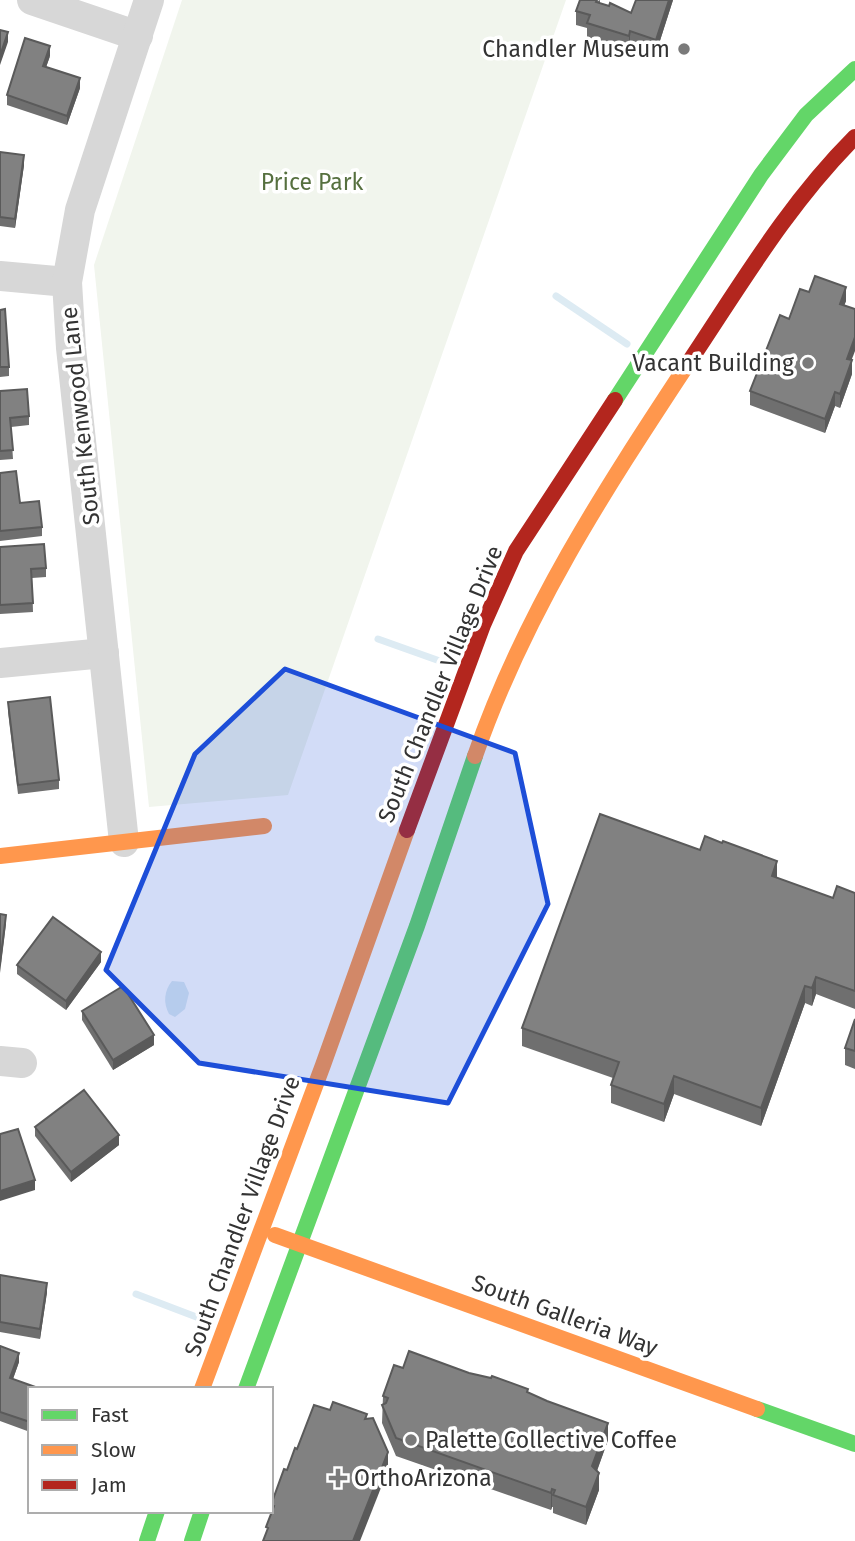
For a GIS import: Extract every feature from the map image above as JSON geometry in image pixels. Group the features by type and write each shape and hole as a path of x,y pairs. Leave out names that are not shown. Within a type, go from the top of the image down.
{"street":[{"path":"32,0 138,36"},
{"name":"South Kenwood Lane","path":"124,842 71,348 67,282 80,210 149,0"},
{"name":"South Chandler Village Drive","path":"203,1387 323,1065 450,709 516,551 761,175 806,115 855,69"},
{"path":"247,1387 417,925 488,723 538,606 602,494 770,239 825,168 855,137"},
{"path":"0,276 67,282"},
{"path":"0,663 104,653"},
{"path":"0,856 264,826"},
{"name":"South Galleria Way","path":"260,1230 855,1444"},
{"path":"147,1541 157,1513"},
{"path":"192,1541 201,1513"}],"highlighted area":[{"path":"285,669 515,753 548,904 448,1103 199,1063 106,970 195,754"}],"green space":[{"name":"Price Park","path":"182,0 566,0 288,795 149,807 94,265"}],"shaded area":[{"path":"172,981 184,982 189,993 185,1009 175,1017 169,1014 165,1001"}],"building":[{"path":"580,0 597,0 596,2 609,6 610,3 631,13 636,0 669,0 656,40 630,31 629,36 587,23 590,15 576,11"},
{"path":"0,30 8,32 0,56"},
{"path":"25,38 50,46 43,66 80,78 67,116 7,95"},
{"path":"0,152 24,155 15,219 0,217"},
{"name":"Vacant Building","path":"815,276 846,287 840,304 855,309 855,337 847,359 852,360 840,394 835,392 825,419 750,391 780,315 789,319 800,289 809,292"},
{"path":"5,309 9,367 0,367 0,310"},
{"path":"27,389 29,416 10,418 13,450 0,451 0,391"},
{"path":"16,471 20,503 39,501 42,527 0,531 0,473"},
{"path":"44,544 46,568 31,569 33,603 0,605 0,547"},
{"path":"50,697 59,780 18,785 8,702"},
{"path":"600,814 700,850 705,836 722,843 723,841 777,861 772,876 833,898 837,886 855,893 855,991 816,977 812,988 805,986 761,1108 674,1076 664,1104 611,1085 619,1062 522,1028"},
{"path":"0,914 6,915 0,963"},
{"path":"53,917 101,952 66,1001 17,965"},
{"path":"123,986 154,1035 113,1060 82,1011"},
{"path":"855,1019 855,1051 845,1048"},
{"path":"84,1090 119,1135 71,1172 35,1127"},
{"path":"18,1129 35,1180 0,1191 0,1134"},
{"path":"0,1275 47,1283 40,1329 0,1322"},
{"path":"0,1346 19,1353 10,1378 35,1387 28,1387 28,1421 0,1412"},
{"path":"409,1351 469,1373 491,1378 492,1376 528,1389 527,1392 547,1401 608,1423 592,1466 599,1473 586,1507 553,1495 555,1490 552,1489 551,1493 396,1438 382,1405 388,1398 383,1396 394,1365 403,1368"},
{"name":"OrthoArizona","path":"333,1402 367,1414 365,1419 373,1418 388,1452 353,1541 263,1541 284,1469 287,1470 295,1448 297,1449 314,1405 330,1410"}],"waterway":[{"path":"556,296 627,344"},
{"path":"378,639 437,660"},
{"path":"136,1294 199,1318"}],"traffic: fast":[{"path":"615,400 761,175 806,115 855,69"},
{"path":"247,1387 417,926 475,756"},
{"path":"757,1409 855,1444"},
{"path":"147,1541 156,1513"},
{"path":"192,1541 201,1513"}],"traffic: slow":[{"path":"475,756 495,703 542,602 597,506 687,365"},
{"path":"0,856 264,826"},
{"path":"203,1387 407,830"},
{"path":"275,1235 757,1409"}],"traffic: jam":[{"path":"687,365 786,218 830,163 855,137"},
{"path":"407,830 483,625 516,551 615,400"}],"place":[{"name":"Chandler Museum","path":"684,49"},
{"name":"Vacant Building","path":"808,363"},
{"name":"Palette Collective Coffee","path":"411,1440"},
{"name":"OrthoArizona","path":"338,1478"}]}
